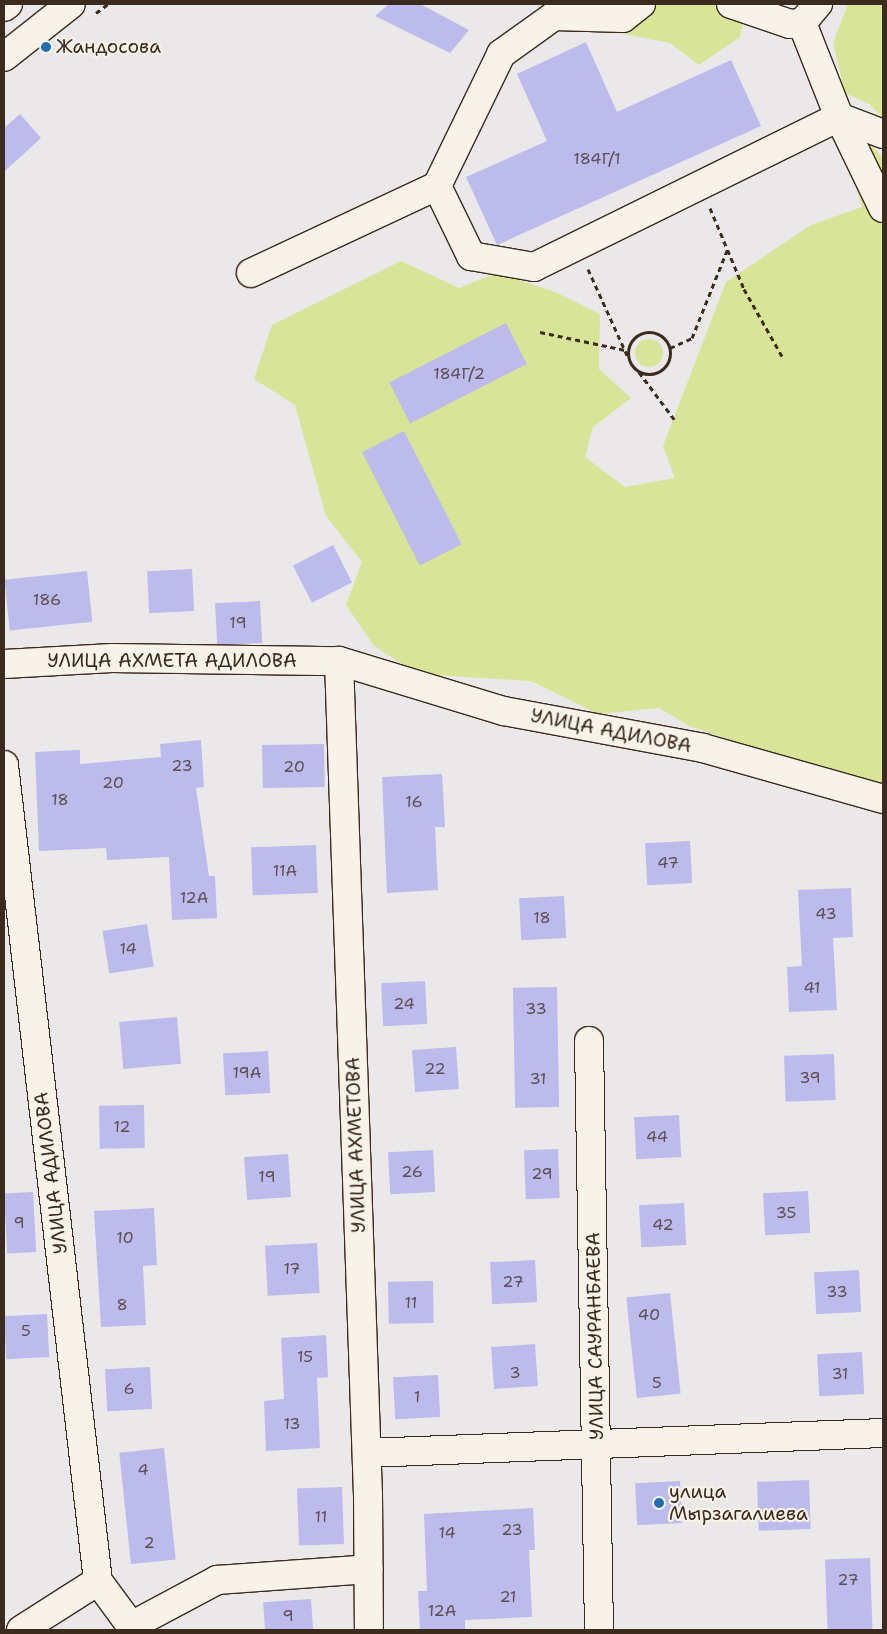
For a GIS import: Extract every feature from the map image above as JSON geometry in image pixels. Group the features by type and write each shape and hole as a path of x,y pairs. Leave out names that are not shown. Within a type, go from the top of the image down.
{"street":[{"path":"4,7 8,4"},
{"path":"4,57 72,4"},
{"path":"251,273 437,186 501,54 554,16 624,18 641,4"},
{"path":"732,4 774,22 810,13 839,117 883,208"},
{"path":"437,186 471,256 534,267 839,117 883,134"},
{"name":"УЛИЦА АХМЕТА АДИЛОВА","path":"4,664 112,658 339,660"},
{"name":"УЛИЦА АДИЛОВА","path":"339,660 504,711 703,748 883,799"},
{"name":"УЛИЦА АХМЕТОВА","path":"339,660 367,1453 369,1630"},
{"name":"УЛИЦА АДИЛОВА","path":"4,766 98,1581"},
{"name":"УЛИЦА САУРАНБАЕВА","path":"589,1041 599,1630"},
{"path":"367,1453 597,1441 883,1433"},
{"path":"21,1630 98,1581 130,1626 217,1580 369,1569"}],"path":[{"path":"700,185 744,289 783,358"},
{"path":"577,246 630,361 674,419"},
{"path":"639,371 652,373 664,367 670,348 692,338 728,248"},
{"path":"540,332 626,350"},
{"path":"630,361 629,348 642,333 662,336 670,348"}],"green space":[{"path":"568,4 747,4 740,37 699,65 670,43 609,31"},
{"path":"848,4 883,4 883,118 869,104 845,93 833,43"},
{"path":"863,136 883,158 883,791 689,726 659,708 598,714 531,681 418,674 374,646 346,605 362,562 326,516 295,405 254,379 272,325 401,261 459,288 497,273 555,292 600,314 599,369 631,398 593,427 585,457 625,487 675,478 663,446 726,282 811,225 862,207 849,163"},
{"path":"649,339 659,343 663,353 659,363 649,367 639,363 635,353 639,343"}],"building":[{"path":"389,4 420,4 469,30 450,53 375,16"},
{"path":"586,42 617,112 731,60 761,126 497,245 466,177 547,141 517,74"},
{"path":"20,114 41,138 4,172 4,128"},
{"path":"506,323 527,364 410,423 389,382"},
{"path":"404,431 462,544 420,565 362,452"},
{"path":"333,545 352,582 312,603 293,565"},
{"path":"192,569 194,611 149,613 147,571"},
{"path":"87,571 92,622 10,630 4,580"},
{"path":"260,601 262,643 217,645 215,603"},
{"path":"201,740 204,787 196,788 209,876 215,876 217,918 172,920 169,857 107,860 106,848 39,851 35,752 80,750 80,764 161,757 160,744"},
{"path":"324,744 325,787 263,788 262,745"},
{"path":"442,774 445,827 435,827 438,890 387,893 382,777"},
{"path":"690,841 692,883 647,885 645,843"},
{"path":"316,845 318,893 253,895 251,847"},
{"path":"851,888 853,937 833,938 837,1010 789,1012 787,967 802,966 798,890"},
{"path":"564,896 566,938 521,940 519,898"},
{"path":"147,924 154,966 109,974 103,931"},
{"path":"425,981 427,1024 383,1026 381,983"},
{"path":"557,987 559,1107 515,1108 513,988"},
{"path":"177,1017 181,1064 123,1069 119,1022"},
{"path":"456,1047 459,1089 415,1092 412,1050"},
{"path":"268,1051 270,1093 225,1095 223,1053"},
{"path":"834,1054 836,1100 786,1102 784,1056"},
{"path":"144,1105 145,1148 100,1149 99,1106"},
{"path":"679,1115 681,1157 636,1159 634,1117"},
{"path":"558,1149 560,1198 526,1199 524,1150"},
{"path":"433,1150 435,1192 390,1194 388,1152"},
{"path":"288,1154 291,1197 247,1200 244,1157"},
{"path":"808,1191 810,1233 765,1235 763,1193"},
{"path":"33,1192 36,1252 7,1253 4,1194"},
{"path":"684,1203 686,1245 641,1247 639,1205"},
{"path":"154,1208 157,1265 143,1266 146,1325 101,1327 94,1211"},
{"path":"317,1243 320,1293 268,1296 265,1246"},
{"path":"535,1260 537,1302 492,1304 490,1262"},
{"path":"859,1270 861,1312 816,1314 814,1272"},
{"path":"433,1281 434,1323 389,1324 388,1282"},
{"path":"670,1293 681,1393 637,1398 626,1298"},
{"path":"47,1314 49,1357 6,1359 4,1316"},
{"path":"326,1335 328,1377 317,1378 320,1448 266,1451 264,1401 284,1399 281,1338"},
{"path":"535,1344 538,1386 494,1389 491,1347"},
{"path":"862,1352 864,1394 819,1396 817,1354"},
{"path":"150,1367 152,1409 107,1411 105,1369"},
{"path":"438,1375 440,1417 395,1419 393,1377"},
{"path":"164,1448 176,1559 131,1564 119,1453"},
{"path":"809,1480 811,1529 759,1531 757,1482"},
{"name":"улица Мырзагалиева","path":"680,1481 682,1523 637,1525 635,1483"},
{"path":"342,1487 344,1544 299,1546 297,1489"},
{"path":"533,1508 535,1550 529,1550 532,1617 465,1620 465,1630 420,1630 418,1591 427,1591 424,1514"},
{"path":"870,1558 873,1630 827,1630 825,1560"},
{"path":"311,1599 313,1630 265,1630 263,1602"}],"place":[{"name":"Жандосова","path":"46,47"},
{"name":"улица Мырзагалиева","path":"659,1503"}]}
